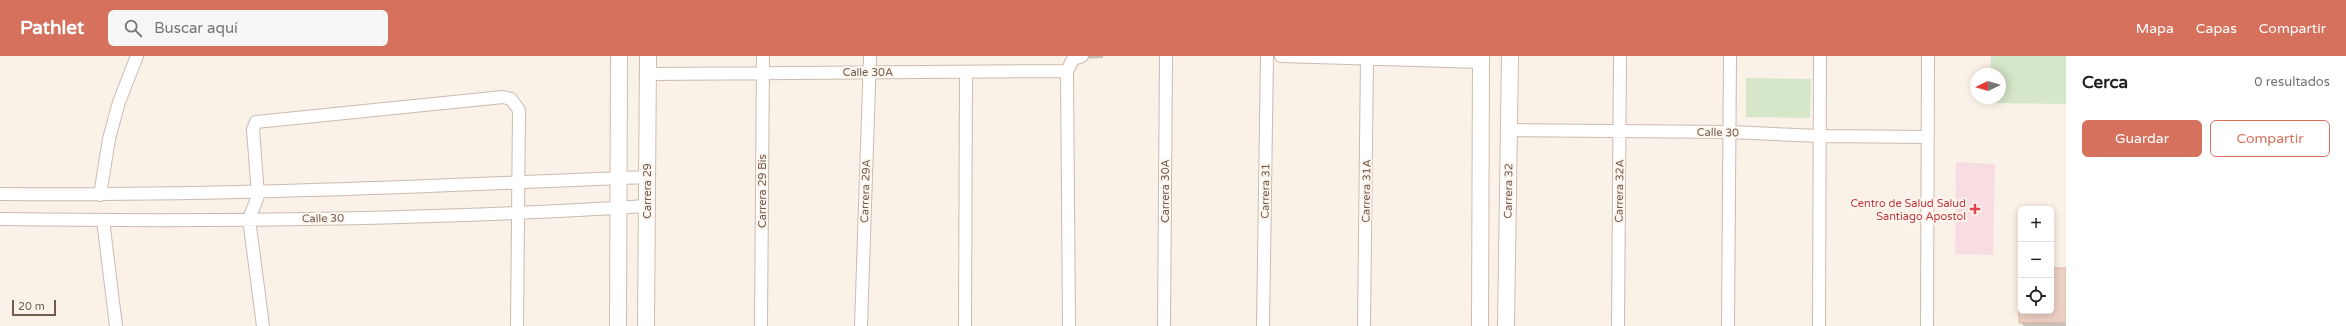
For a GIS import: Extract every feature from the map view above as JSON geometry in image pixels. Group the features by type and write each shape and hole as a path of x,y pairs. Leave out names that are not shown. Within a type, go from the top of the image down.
{"street":[{"path":"100,195 110,139 119,102 137,56"},
{"path":"618,326 619,56"},
{"name":"Carrera 29","path":"646,326 648,56"},
{"name":"Carrera 29 Bis","path":"761,326 763,56"},
{"name":"Carrera 29A","path":"861,326 870,56"},
{"path":"1069,326 1067,71 1073,59 1082,56"},
{"name":"Carrera 30A","path":"1164,326 1166,56"},
{"name":"Carrera 31","path":"1263,326 1267,56"},
{"path":"1281,56 1481,59 1480,326"},
{"name":"Carrera 32","path":"1506,326 1510,56"},
{"name":"Carrera 32A","path":"1618,326 1620,56"},
{"path":"1728,326 1730,56"},
{"path":"1819,326 1820,56"},
{"path":"1927,326 1928,56"},
{"name":"Carrera 31A","path":"1364,326 1367,57"},
{"name":"Calle 30A","path":"647,74 1067,71"},
{"path":"965,326 966,72"},
{"path":"263,326 249,219 250,213 258,199 253,129 256,122 503,97 511,99 519,110 518,326"},
{"name":"Calle 30","path":"1508,130 1730,132 1820,136 1927,137"},
{"path":"0,194 100,195 257,192 646,177"},
{"name":"Calle 30","path":"0,219 249,219 518,214 646,206"},
{"path":"104,220 116,326"}],"shaded area":[{"name":"Centro de Salud Salud Santiago Apostol","path":"1956,162 1995,164 1993,255 1955,254"}],"green space":[{"path":"1991,56 2066,56 2066,104 2006,103 2006,68 1991,68"},
{"path":"1746,78 1811,79 1810,118 1746,117"}],"building":[{"path":"2054,268 2066,268 2066,322 2019,323 2019,314 2054,314"}],"place":[{"name":"Centro de Salud Salud Santiago Apostol","path":"1975,209"}]}
